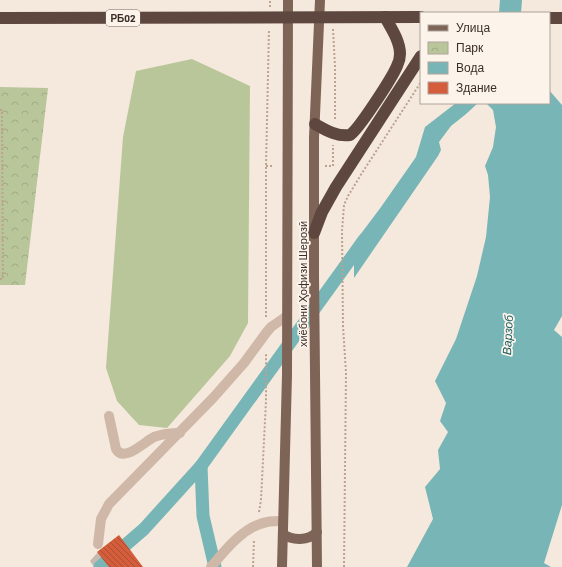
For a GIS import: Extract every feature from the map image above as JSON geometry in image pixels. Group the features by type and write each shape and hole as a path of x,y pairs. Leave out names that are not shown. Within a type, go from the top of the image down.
{"highway":[{"path":"315,124 327,131 341,135 350,135 359,126 394,72 399,60 398,44 385,17"},
{"name":"РБ02","path":"0,18 420,17"},
{"path":"550,18 562,18"},
{"path":"314,233 322,212 336,187 420,58"}],"main road":[{"name":"хиёбони Ҳофизи Шерозӣ","path":"282,567 287,376 288,0"},
{"name":"хиёбони Ҳофизи Шерозӣ","path":"317,567 314,233 315,124 320,0"},
{"path":"283,534 287,537 298,539 309,538 317,532"}],"lane":[{"path":"98,544 101,519 109,504 180,433 232,377 266,336 271,327 287,316"},
{"path":"109,416 116,450 118,454 122,455 131,452 155,437 172,433 180,433"},
{"path":"211,567 237,538 255,526 266,522 283,521"}],"path":[{"path":"270,0 270,8"},
{"path":"253,567 253,541 261,500 266,401 266,166 269,24"},
{"path":"333,28 335,66 335,126"},
{"path":"344,567 346,373 343,326 342,231 345,200 420,83"},
{"path":"0,110 2,110 1,198 3,279 0,279"},
{"path":"321,166 333,166 333,142"},
{"path":"266,166 274,166"}],"green space":[{"path":"192,59 250,86 248,323 230,356 167,428 139,425 117,401 106,368 123,137 136,71"},
{"path":"0,87 48,88 25,285 0,285"}],"water":[{"path":"550,91 562,105 562,316 554,330 562,337 562,505 544,563 551,567 407,567 433,519 425,487 440,469 438,450 448,432 440,421 446,403 435,381 456,339 477,276 486,237 490,197 488,175 485,166 493,147 496,127 493,110 487,104 550,104"},
{"path":"455,104 477,104 451,126 439,142 441,150 438,156 354,278 354,243 416,157 425,127"}],"building":[{"path":"119,535 143,567 109,567 97,552"}],"waterway":[{"name":"Варзоб","path":"510,12 511,0"},
{"path":"100,567 144,529 201,466 364,240"},
{"path":"201,466 203,516 215,567"}]}
